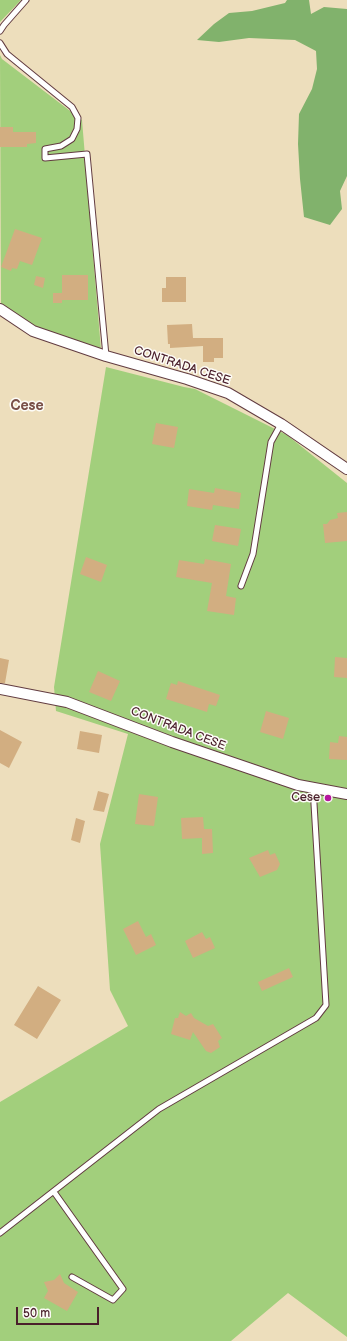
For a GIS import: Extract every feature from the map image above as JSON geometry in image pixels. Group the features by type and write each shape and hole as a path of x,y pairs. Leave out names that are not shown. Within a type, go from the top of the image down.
{"street":[{"name":"CONTRADA CESE","path":"0,309 33,331 106,356 187,379 228,393 281,424 347,468"},
{"name":"CONTRADA CESE","path":"0,689 67,702 228,761 298,784 347,794"}],"lane":[{"path":"0,31 26,0"},
{"path":"0,43 6,54 72,107 78,118 77,129 72,139 61,146 45,149 45,158 87,154 106,356"},
{"path":"241,586 253,554 271,442 281,424"},
{"path":"0,1234 160,1109 316,1018 326,1005 313,787"},
{"path":"54,1192 123,1289 113,1300 72,1277"}],"green space":[{"path":"0,0 21,0 0,22"},
{"path":"287,0 309,0 311,14 324,7 347,9 347,176 340,191 342,209 330,225 304,217 300,179 298,144 299,114 312,89 317,69 316,51 295,40 249,38 219,42 197,40 214,24 229,13 252,11 285,3"},
{"path":"0,55 2,59 82,120 101,350 32,325 1,304"},
{"path":"106,367 195,389 287,435 347,483 347,1337 288,1293 231,1341 0,1341 0,1102 128,1026 110,990 100,844 128,734 56,711 54,687"}],"building":[{"path":"0,127 13,127 13,132 36,132 36,143 27,144 27,147 0,147"},
{"path":"15,229 42,238 32,265 20,261 17,269 12,268 11,271 1,267"},
{"path":"62,275 88,275 88,300 62,300 62,303 53,303 53,293 62,293"},
{"path":"36,276 45,278 43,288 34,285"},
{"path":"166,277 186,277 186,302 162,302 162,288 166,288"},
{"path":"192,324 193,338 223,338 223,358 214,358 214,362 203,362 203,346 170,348 170,344 168,344 167,325"},
{"path":"156,423 178,427 174,448 152,444"},
{"path":"215,488 241,493 239,509 213,505 212,510 187,506 189,489 214,493"},
{"path":"347,512 347,541 325,543 323,524 327,524 330,520 338,518 337,513"},
{"path":"215,525 241,529 238,546 212,541"},
{"path":"86,557 107,565 101,582 80,574"},
{"path":"205,559 231,564 226,596 236,598 234,615 207,611 212,583 176,577 179,560 204,564"},
{"path":"335,657 347,658 347,678 334,677"},
{"path":"0,658 9,660 5,683 0,683"},
{"path":"98,671 120,681 111,701 89,692"},
{"path":"178,681 220,695 216,706 209,704 207,712 166,699 171,683 177,685"},
{"path":"266,711 289,718 283,739 260,732"},
{"path":"0,730 22,742 9,768 0,763"},
{"path":"80,731 102,735 99,753 77,749"},
{"path":"339,736 347,737 347,760 329,759 330,742 338,743"},
{"path":"98,791 109,794 104,812 93,810"},
{"path":"139,794 158,797 154,826 135,824"},
{"path":"203,817 204,829 212,829 213,853 202,854 202,838 182,839 181,818"},
{"path":"76,818 85,821 80,843 71,840"},
{"path":"268,850 270,855 275,853 280,864 277,870 260,877 249,858"},
{"path":"138,921 146,937 151,934 156,945 136,955 123,929"},
{"path":"202,932 206,939 210,937 215,948 193,958 185,941"},
{"path":"289,968 293,977 262,991 258,982"},
{"path":"38,986 61,1000 37,1039 14,1025"},
{"path":"180,1012 186,1016 191,1013 194,1018 208,1026 213,1024 222,1038 218,1041 220,1047 211,1053 206,1051 193,1032 190,1040 171,1034 175,1018 178,1018"},
{"path":"60,1274 64,1283 78,1292 67,1311 44,1298 48,1291 44,1282 54,1280"}],"place":[{"name":"Cese","path":"328,798"}],"district":[{"name":"Cese","path":"27,406"}]}
